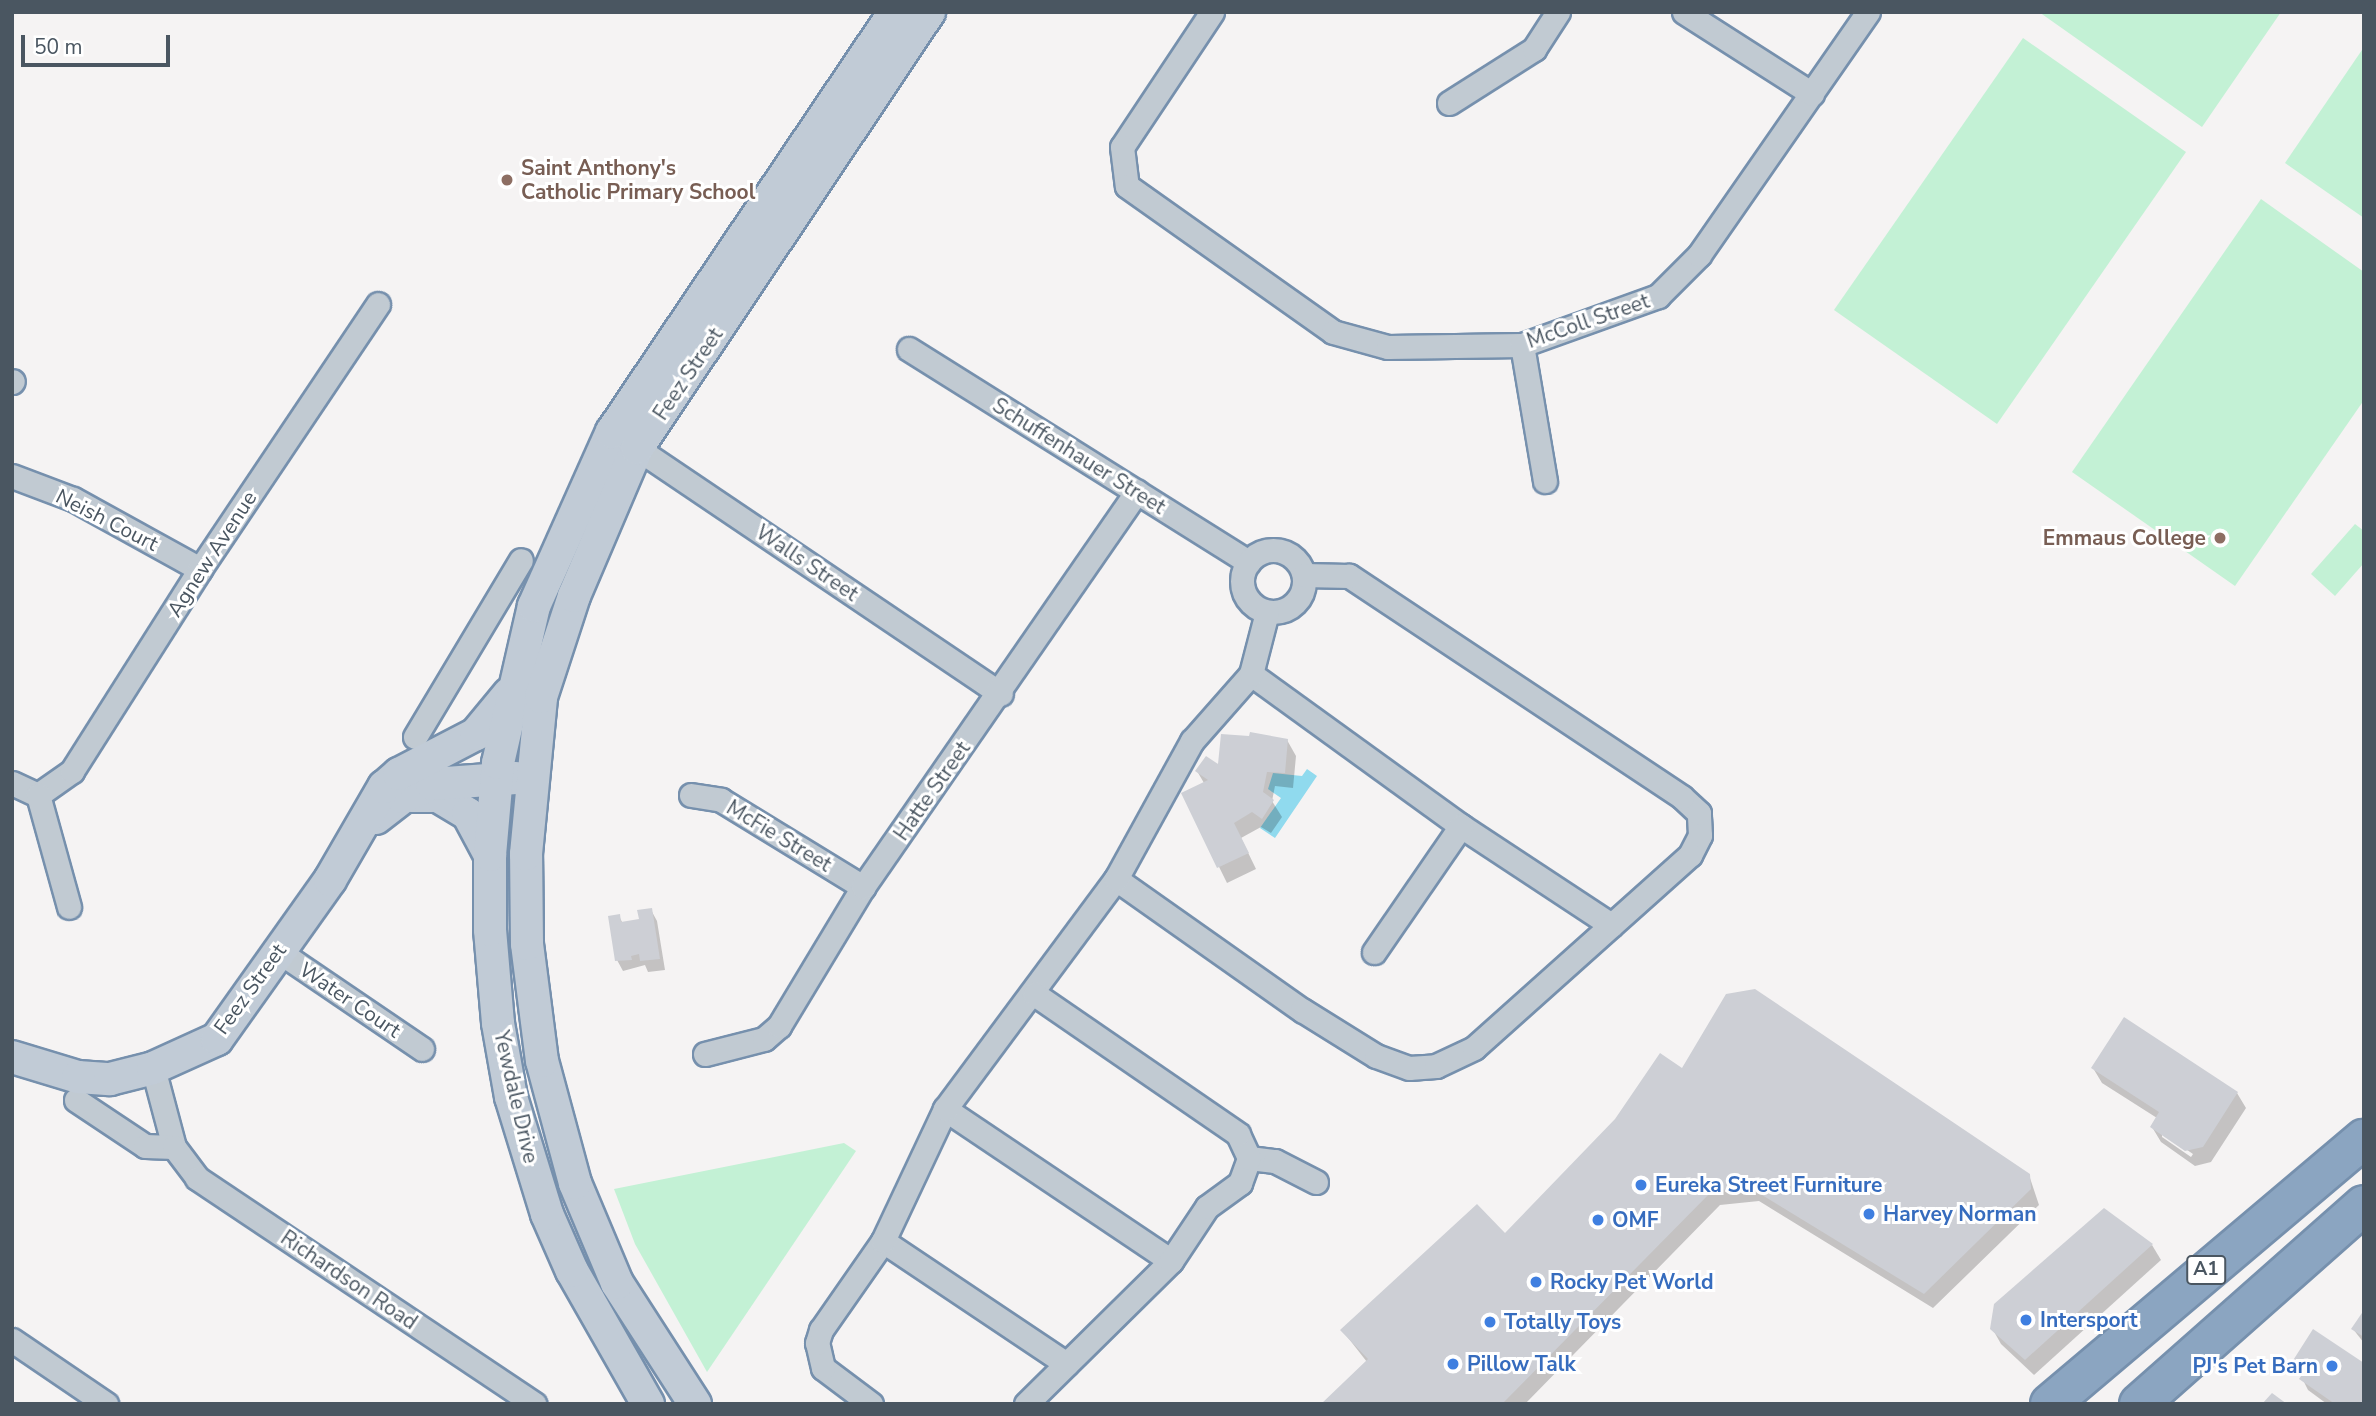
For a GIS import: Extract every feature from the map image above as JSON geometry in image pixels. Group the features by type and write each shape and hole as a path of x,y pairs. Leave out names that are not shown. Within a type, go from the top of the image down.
{"highway":[{"name":"A1","path":"2050,1404 2364,1139"},
{"name":"A1","path":"2139,1404 2364,1205"}],"main road":[{"name":"Feez Street","path":"497,773 512,690 536,603 625,440 895,12"},
{"name":"Feez Street","path":"359,833 402,797 449,780 497,773 534,774 541,697 625,440 929,12"},
{"path":"423,746 476,734 512,690"},
{"name":"Feez Street","path":"12,1057 78,1077 110,1079 153,1068 217,1039 359,833 384,787 423,746 465,756 497,773"},
{"name":"Yewdale Drive","path":"497,773 490,855 498,1023 525,1148 572,1271 649,1404"},
{"name":"Yewdale Drive","path":"534,774 526,854 527,944 542,1061 559,1135 617,1283 695,1404"},
{"path":"402,797 422,794 452,803 468,814 490,855"}],"street":[{"path":"1449,103 1534,49 1558,12"},
{"path":"1684,12 1812,94"},
{"name":"McColl Street","path":"1208,14 1122,147 1127,186 1333,332 1388,347 1522,345 1658,296 1699,255 1868,12"},
{"name":"Agnew Avenue","path":"38,795 72,771 200,569 378,304"},
{"path":"1522,345 1545,481"},
{"name":"Schuffenhauer Street","path":"909,349 1249,562"},
{"name":"Walls Street","path":"625,440 1001,694"},
{"name":"Neish Court","path":"12,476 73,499 200,569"},
{"name":"Hatte Street","path":"705,1054 764,1039 779,1026 863,887 1001,694 1137,492"},
{"path":"1116,879 1302,1010 1376,1056 1409,1068 1436,1066 1474,1048 1690,855 1700,835 1699,813 1682,797 1349,576 1304,575 1286,553 1266,551 1249,562 1244,571 1244,592 1267,612 1277,612 1296,603 1304,575"},
{"name":"Feez Street","path":"423,746 521,560"},
{"path":"504,589 536,603"},
{"path":"871,1404 823,1368 817,1343 883,1241 946,1109 1034,994 1116,879 1192,741 1251,674 1267,612"},
{"path":"1251,674 1461,826 1611,925"},
{"path":"12,783 38,795 69,907"},
{"name":"McFie Street","path":"691,795 721,800 863,887"},
{"path":"1374,952 1461,826"},
{"name":"Water Court","path":"278,951 422,1049"},
{"path":"1026,1404 1171,1261 1207,1208 1240,1183 1249,1158 1238,1135 1034,994"},
{"name":"Richardson Road","path":"153,1068 174,1147 197,1178 534,1404"},
{"path":"76,1100 145,1146 174,1147"},
{"path":"946,1109 1171,1261"},
{"path":"1249,1158 1275,1161 1316,1182"},
{"path":"883,1241 1067,1364"},
{"path":"12,1340 106,1404"}],"green space":[{"path":"2039,12 2281,12 2202,127"},
{"path":"2023,38 2186,152 1997,424 1834,310"},
{"path":"2364,47 2364,218 2285,163"},
{"path":"2261,199 2364,272 2364,400 2235,586 2072,472"},
{"path":"2355,524 2364,531 2364,563 2335,596 2311,574"},
{"path":"844,1143 856,1151 707,1372 635,1244 614,1189"}],"water":[{"path":"1307,769 1317,776 1275,838 1260,828 1281,798 1268,789 1273,773 1302,776"}],"building":[{"path":"1250,732 1288,739 1285,773 1267,772 1263,792 1274,800 1262,819 1252,812 1234,823 1249,853 1217,868 1181,793 1208,780 1195,771 1206,756 1218,764 1221,734 1249,736"},
{"path":"652,908 660,959 640,961 639,954 631,956 632,960 615,961 608,916 620,914 621,922 639,919 637,910"},
{"path":"1755,989 2030,1174 2031,1189 1924,1294 1749,1187 1712,1191 1502,1404 1321,1404 1368,1359 1340,1330 1477,1204 1505,1233 1615,1119 1660,1053 1682,1068 1726,994"},
{"path":"2124,1017 2238,1092 2203,1147 2185,1151 2150,1127 2159,1112 2091,1068"},
{"path":"2104,1208 2153,1244 2025,1360 1990,1329 1994,1304"},
{"path":"2364,1310 2364,1337 2351,1329"},
{"name":"PJ's Pet Barn","path":"2313,1329 2364,1363 2364,1404 2335,1404 2299,1379 2305,1370 2292,1362"},
{"path":"2272,1393 2287,1404 2262,1404"}],"place":[{"name":"Saint Anthony's Catholic Primary School","path":"507,180"},
{"name":"Emmaus College","path":"2220,538"},
{"name":"Eureka Street Furniture","path":"1641,1185"},
{"name":"Harvey Norman","path":"1869,1214"},
{"name":"OMF","path":"1598,1220"},
{"name":"Rocky Pet World","path":"1536,1282"},
{"name":"Intersport","path":"2026,1320"},
{"name":"Totally Toys","path":"1490,1322"},
{"name":"Pillow Talk","path":"1453,1364"},
{"name":"PJ's Pet Barn","path":"2332,1366"}]}
